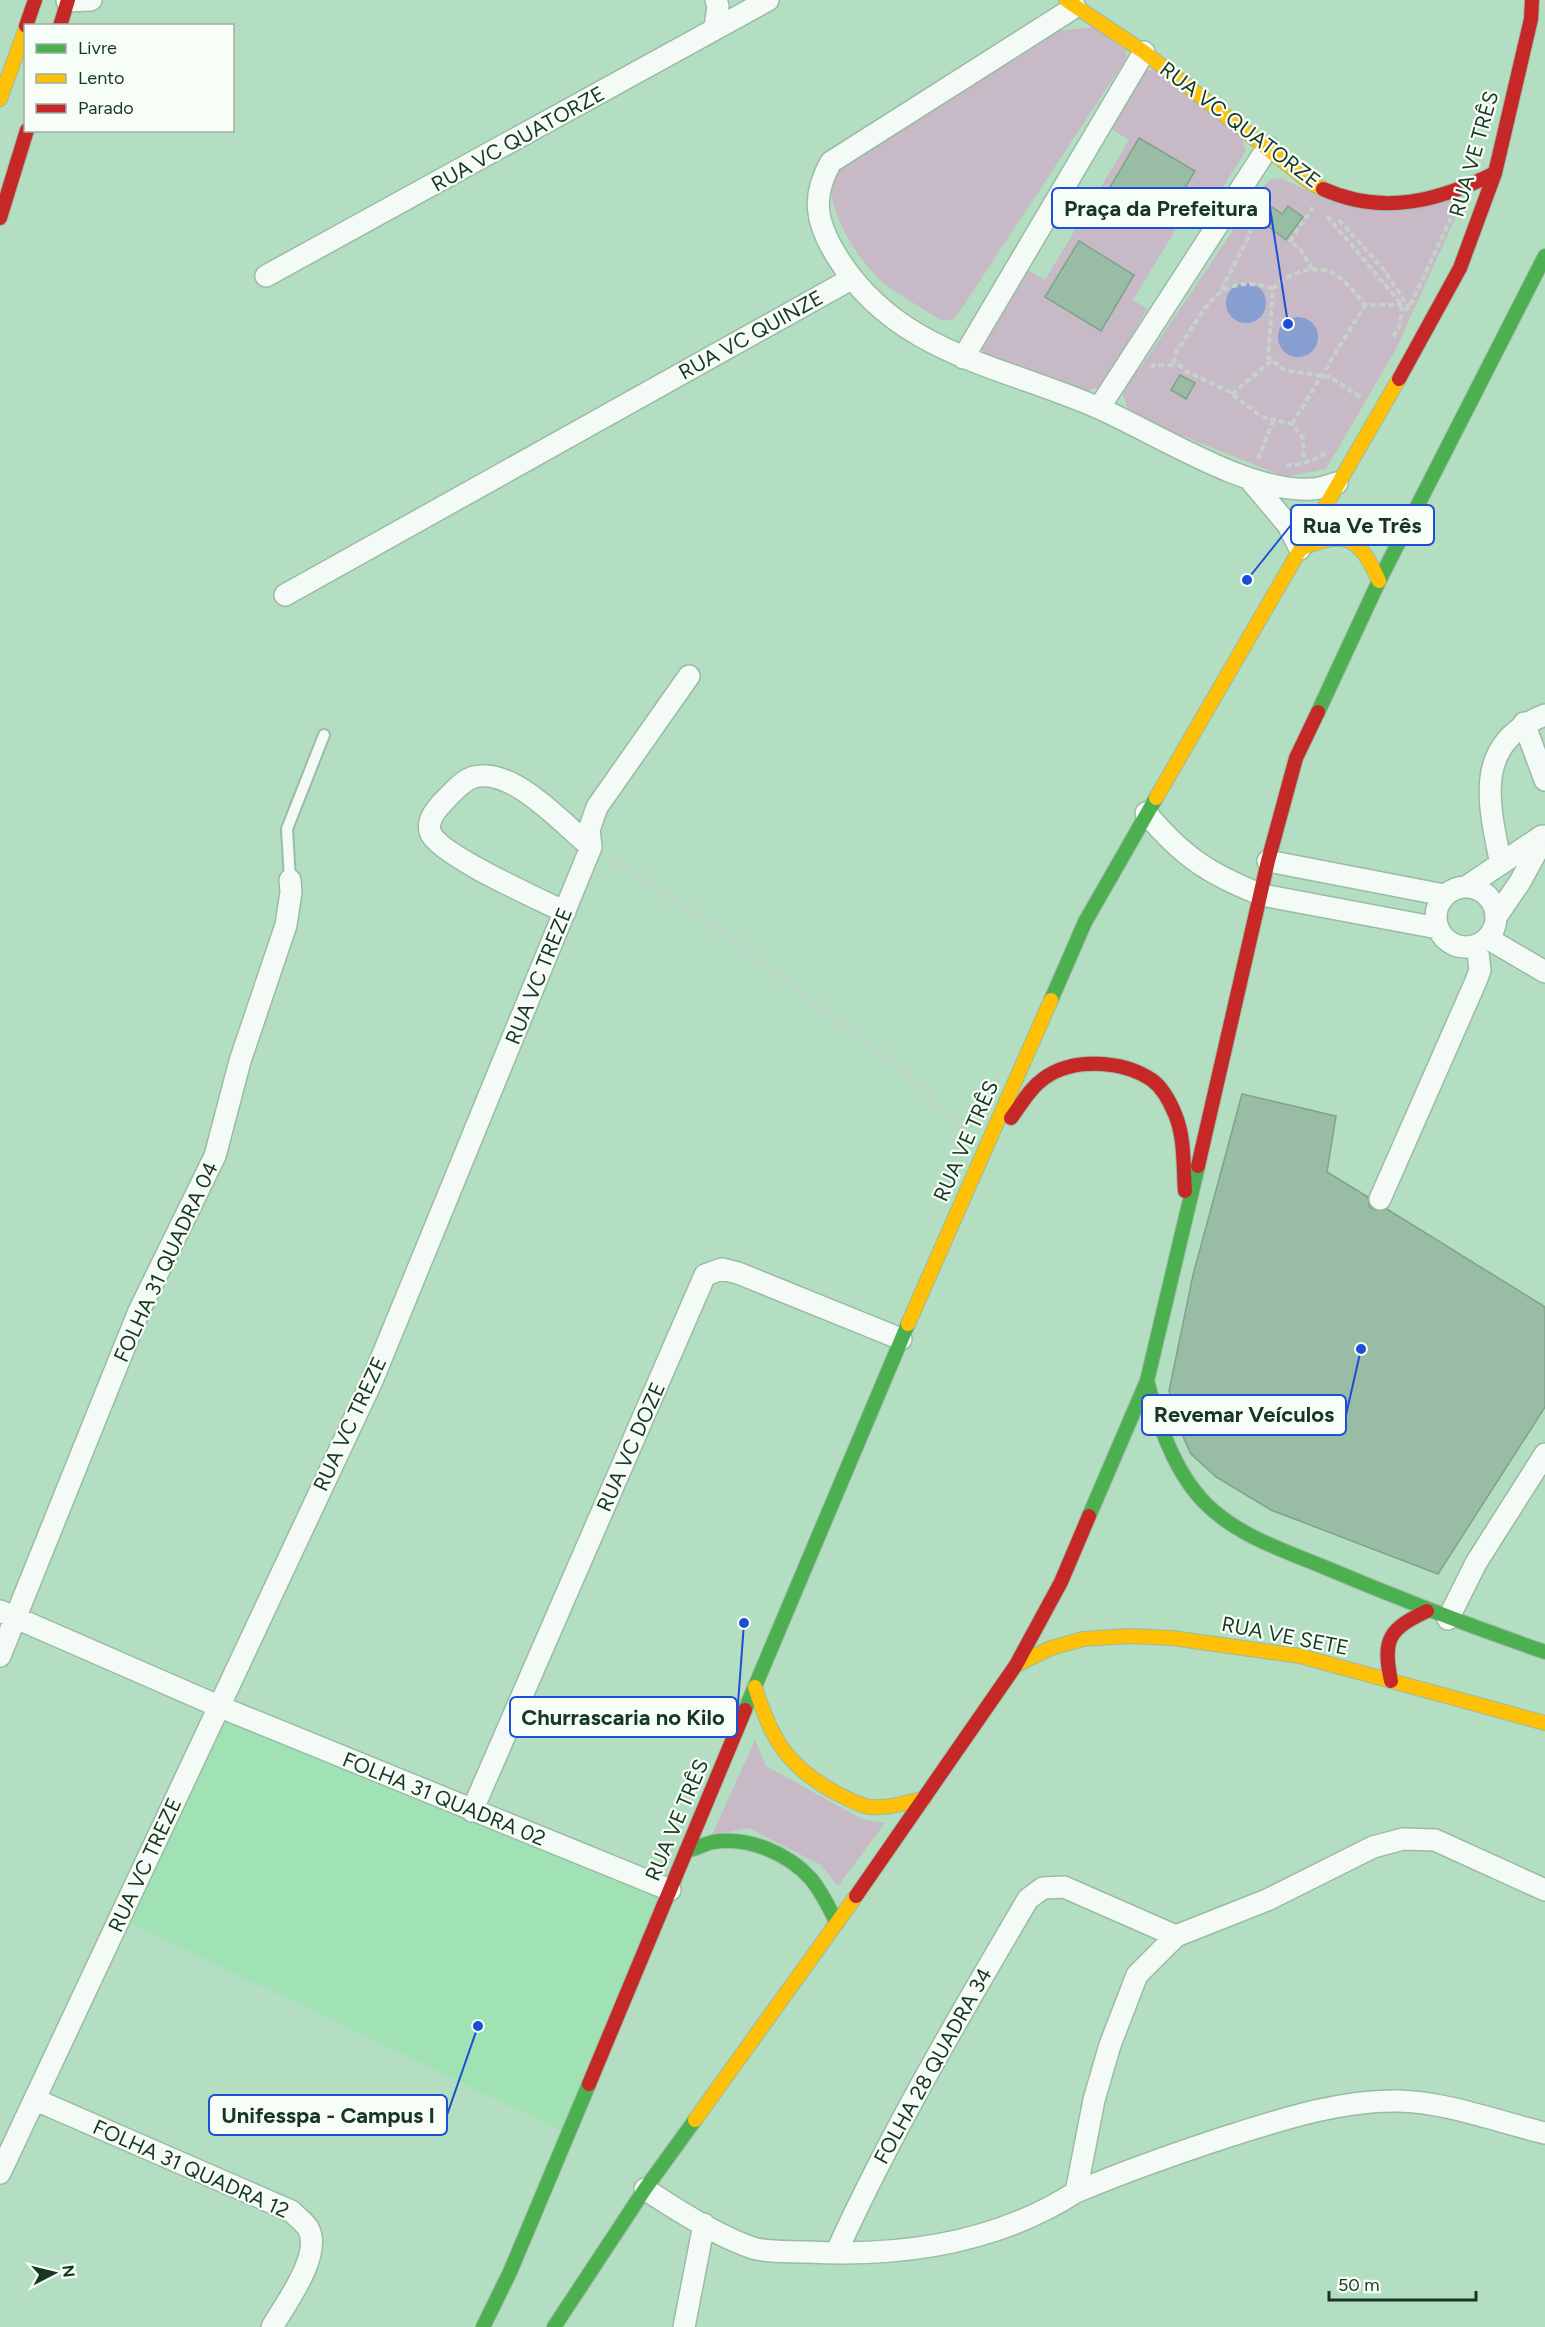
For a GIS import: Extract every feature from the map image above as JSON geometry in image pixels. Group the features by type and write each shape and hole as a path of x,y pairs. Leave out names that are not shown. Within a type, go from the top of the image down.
{"main road":[{"path":"27,24 35,0"},
{"path":"61,24 68,0"},
{"name":"RUA VE TRÊS","path":"483,2327 510,2272 901,1339 1085,922 1428,328 1460,268 1495,173 1531,19 1533,0"},
{"name":"RUA VC QUATORZE","path":"1070,3 1144,52 1311,183 1352,202 1373,205 1425,201 1473,185 1495,173"},
{"path":"0,99 24,33"},
{"path":"0,218 26,132"},
{"path":"554,2327 645,2189 837,1923 1016,1665 1061,1582 1147,1381 1262,895 1268,861 1296,758 1379,581 1545,256"},
{"path":"1300,549 1320,540 1341,537 1355,541 1365,549 1379,581"},
{"path":"985,1151 1043,1078 1066,1068 1090,1064 1117,1066 1152,1081 1165,1096 1179,1123 1187,1216"},
{"path":"1147,1381 1160,1431 1188,1483 1218,1516 1251,1535 1427,1611 1545,1652"},
{"path":"1391,1681 1386,1659 1388,1641 1399,1624 1427,1611"},
{"name":"RUA VE SETE","path":"1016,1665 1051,1648 1083,1639 1129,1636 1172,1638 1300,1656 1545,1723"},
{"path":"755,1687 765,1724 777,1746 801,1773 865,1806 888,1806 924,1799"},
{"path":"686,1851 713,1842 741,1843 764,1848 795,1864 803,1872 818,1888 837,1923"}],"street":[{"path":"68,0 91,0"},
{"path":"715,27 716,0"},
{"name":"RUA VC QUATORZE","path":"267,276 497,151 715,27 768,0"},
{"path":"1070,3 831,162 823,176 817,209 821,230 851,279 884,313 927,342 963,358 1099,408 1251,481 1310,489 1338,483"},
{"path":"963,358 1144,52"},
{"path":"1099,408 1268,147"},
{"name":"RUA VC QUINZE","path":"285,594 851,279"},
{"path":"1251,481 1288,525 1300,549"},
{"name":"RUA VC TREZE","path":"0,2173 372,1381 591,847 589,830 597,807 689,676"},
{"path":"1501,864 1493,827 1490,779 1497,754 1508,736 1524,723 1545,715"},
{"path":"1524,723 1545,780"},
{"path":"565,912 453,854 432,834 429,823 437,807 464,782 476,776 499,777 520,788 591,847"},
{"path":"1146,813 1174,846 1205,869 1262,895 1438,928"},
{"path":"1466,887 1545,835"},
{"path":"1496,917 1494,905 1487,896 1477,889 1466,887 1454,889 1444,896 1438,905 1436,917 1438,928 1444,938 1454,945 1466,947 1482,941 1493,928 1496,917 1520,882 1545,835"},
{"path":"1268,861 1444,896"},
{"name":"FOLHA 31 QUADRA 04","path":"0,1656 8,1614 139,1311 215,1156 240,1061 286,925 291,892 290,880"},
{"path":"1482,941 1545,972"},
{"path":"1380,1199 1476,981 1480,970 1482,941"},
{"name":"RUA VC DOZE","path":"472,1811 705,1275 722,1269 738,1273 901,1339"},
{"path":"1448,1619 1476,1563 1545,1454"},
{"name":"FOLHA 31 QUADRA 02","path":"8,1614 218,1706 670,1890"},
{"path":"1076,2192 1094,2100 1110,2045 1137,1975 1176,1936 1267,1900 1373,1847 1403,1839 1435,1840 1545,1890"},
{"name":"FOLHA 28 QUADRA 34","path":"837,2253 871,2176 953,2027 1028,1899 1044,1888 1064,1887 1176,1936"},
{"name":"FOLHA 31 QUADRA 12","path":"36,2100 291,2211 307,2227 314,2245 309,2262 272,2327"},
{"path":"645,2189 704,2224 754,2248 837,2253 920,2249 964,2241 1046,2211 1076,2192 1133,2169 1285,2118 1348,2106 1399,2101 1442,2108 1545,2133"},
{"path":"684,2327 704,2224"}],"lane":[{"path":"290,880 288,828 324,735"}],"path":[{"path":"1176,365 1174,360 1176,352 1210,301 1221,290 1249,236 1257,197"},
{"path":"1310,199 1318,205 1290,241 1301,250 1312,269"},
{"path":"1391,340 1400,324 1402,304 1325,210 1372,255 1409,308"},
{"path":"1365,304 1353,288 1336,273 1312,269 1288,276 1273,290 1268,358 1295,373 1330,377 1359,398 1365,388"},
{"path":"1221,290 1231,285 1248,283 1273,290"},
{"path":"1365,304 1402,304"},
{"path":"1292,424 1321,375 1341,347 1365,304"},
{"path":"1232,394 1271,361"},
{"path":"1148,371 1153,365 1176,365 1232,394 1263,417 1292,424 1303,438 1304,462"},
{"path":"1258,459 1274,421"},
{"path":"1282,464 1304,462 1325,454 1332,445"},
{"path":"1248,456 1266,461"},
{"path":"591,847 714,926 906,1072 985,1151"}],"shaded area":[{"path":"1094,27 1126,51 1126,59 958,314 952,320 941,320 886,285 866,264 838,218 831,187 833,174 837,167 847,156 1057,31"},
{"path":"1155,69 1242,138 1246,151 1197,228 1182,219 1133,300 1147,309 1102,386 1088,391 987,357 980,348 1026,269 1045,280 1129,140 1111,129 1110,122 1141,72"},
{"path":"1281,178 1320,197 1464,199 1396,349 1326,469 1285,477 1138,418 1129,413 1121,389 1141,367 1258,193 1270,180"},
{"path":"218,1706 670,1890 568,2134 120,1918"},
{"path":"755,1740 766,1766 862,1819 885,1823 838,1886 821,1865 748,1828 712,1835"}],"water":[{"path":"1246,283 1260,289 1266,303 1260,317 1246,323 1232,317 1226,303 1232,289"},
{"path":"1298,317 1312,323 1318,337 1312,351 1298,357 1284,351 1278,337 1284,323"}],"building":[{"path":"1139,138 1195,171 1162,227 1106,194"},
{"path":"1288,206 1303,217 1286,240 1261,221 1272,207 1282,214"},
{"path":"1079,241 1134,275 1101,331 1045,297"},
{"path":"1180,375 1195,383 1186,399 1171,390"},
{"path":"1242,1094 1336,1116 1327,1172 1368,1197 1369,1206 1374,1210 1387,1209 1545,1307 1545,1407 1438,1574 1271,1510 1216,1477 1191,1454 1180,1430 1169,1391 1193,1275"}],"traffic: fast":[{"path":"1318,712 1379,581 1545,256"},
{"path":"1051,1000 1085,922 1156,798"},
{"path":"1089,1516 1147,1381 1198,1166"},
{"path":"745,1710 908,1324"},
{"path":"1147,1381 1168,1446 1184,1476 1205,1503 1232,1525 1277,1548 1379,1590 1545,1652"},
{"path":"686,1851 713,1842 726,1841 753,1844 779,1854 791,1861 811,1879 837,1923"},
{"path":"483,2327 510,2272 589,2084"},
{"path":"554,2327 645,2189 695,2120"}],"traffic: slow":[{"path":"1066,0 1144,52 1311,183 1323,189"},
{"path":"0,99 24,33"},
{"path":"1156,798 1399,379"},
{"path":"1300,549 1329,540 1349,541 1365,554 1379,581"},
{"path":"908,1324 1051,1000"},
{"path":"1016,1665 1051,1648 1083,1639 1129,1636 1172,1638 1300,1656 1545,1723"},
{"path":"755,1687 768,1722 783,1749 793,1761 819,1783 852,1801 870,1807 890,1806 924,1799"},
{"path":"695,2120 856,1896"}],"traffic: jam":[{"path":"27,24 35,0"},
{"path":"61,24 68,0"},
{"path":"1399,379 1460,268 1495,173 1531,19 1532,0"},
{"path":"0,218 26,132"},
{"path":"1323,189 1367,202 1410,202 1453,191 1495,173"},
{"path":"1198,1166 1268,861 1296,758 1318,712"},
{"path":"1011,1118 1038,1083 1068,1067 1082,1064 1112,1065 1140,1073 1160,1087 1175,1114 1182,1142 1185,1191"},
{"path":"856,1896 1016,1665 1061,1582 1089,1516"},
{"path":"1391,1681 1387,1655 1391,1637 1404,1624 1427,1611"},
{"path":"589,2084 745,1710"}],"place":[{"name":"Praça da Prefeitura","path":"1288,324"},
{"name":"Rua Ve Três","path":"1247,580"},
{"name":"Revemar Veículos","path":"1361,1349"},
{"name":"Churrascaria no Kilo","path":"744,1623"},
{"name":"Unifesspa - Campus I","path":"478,2026"}]}
